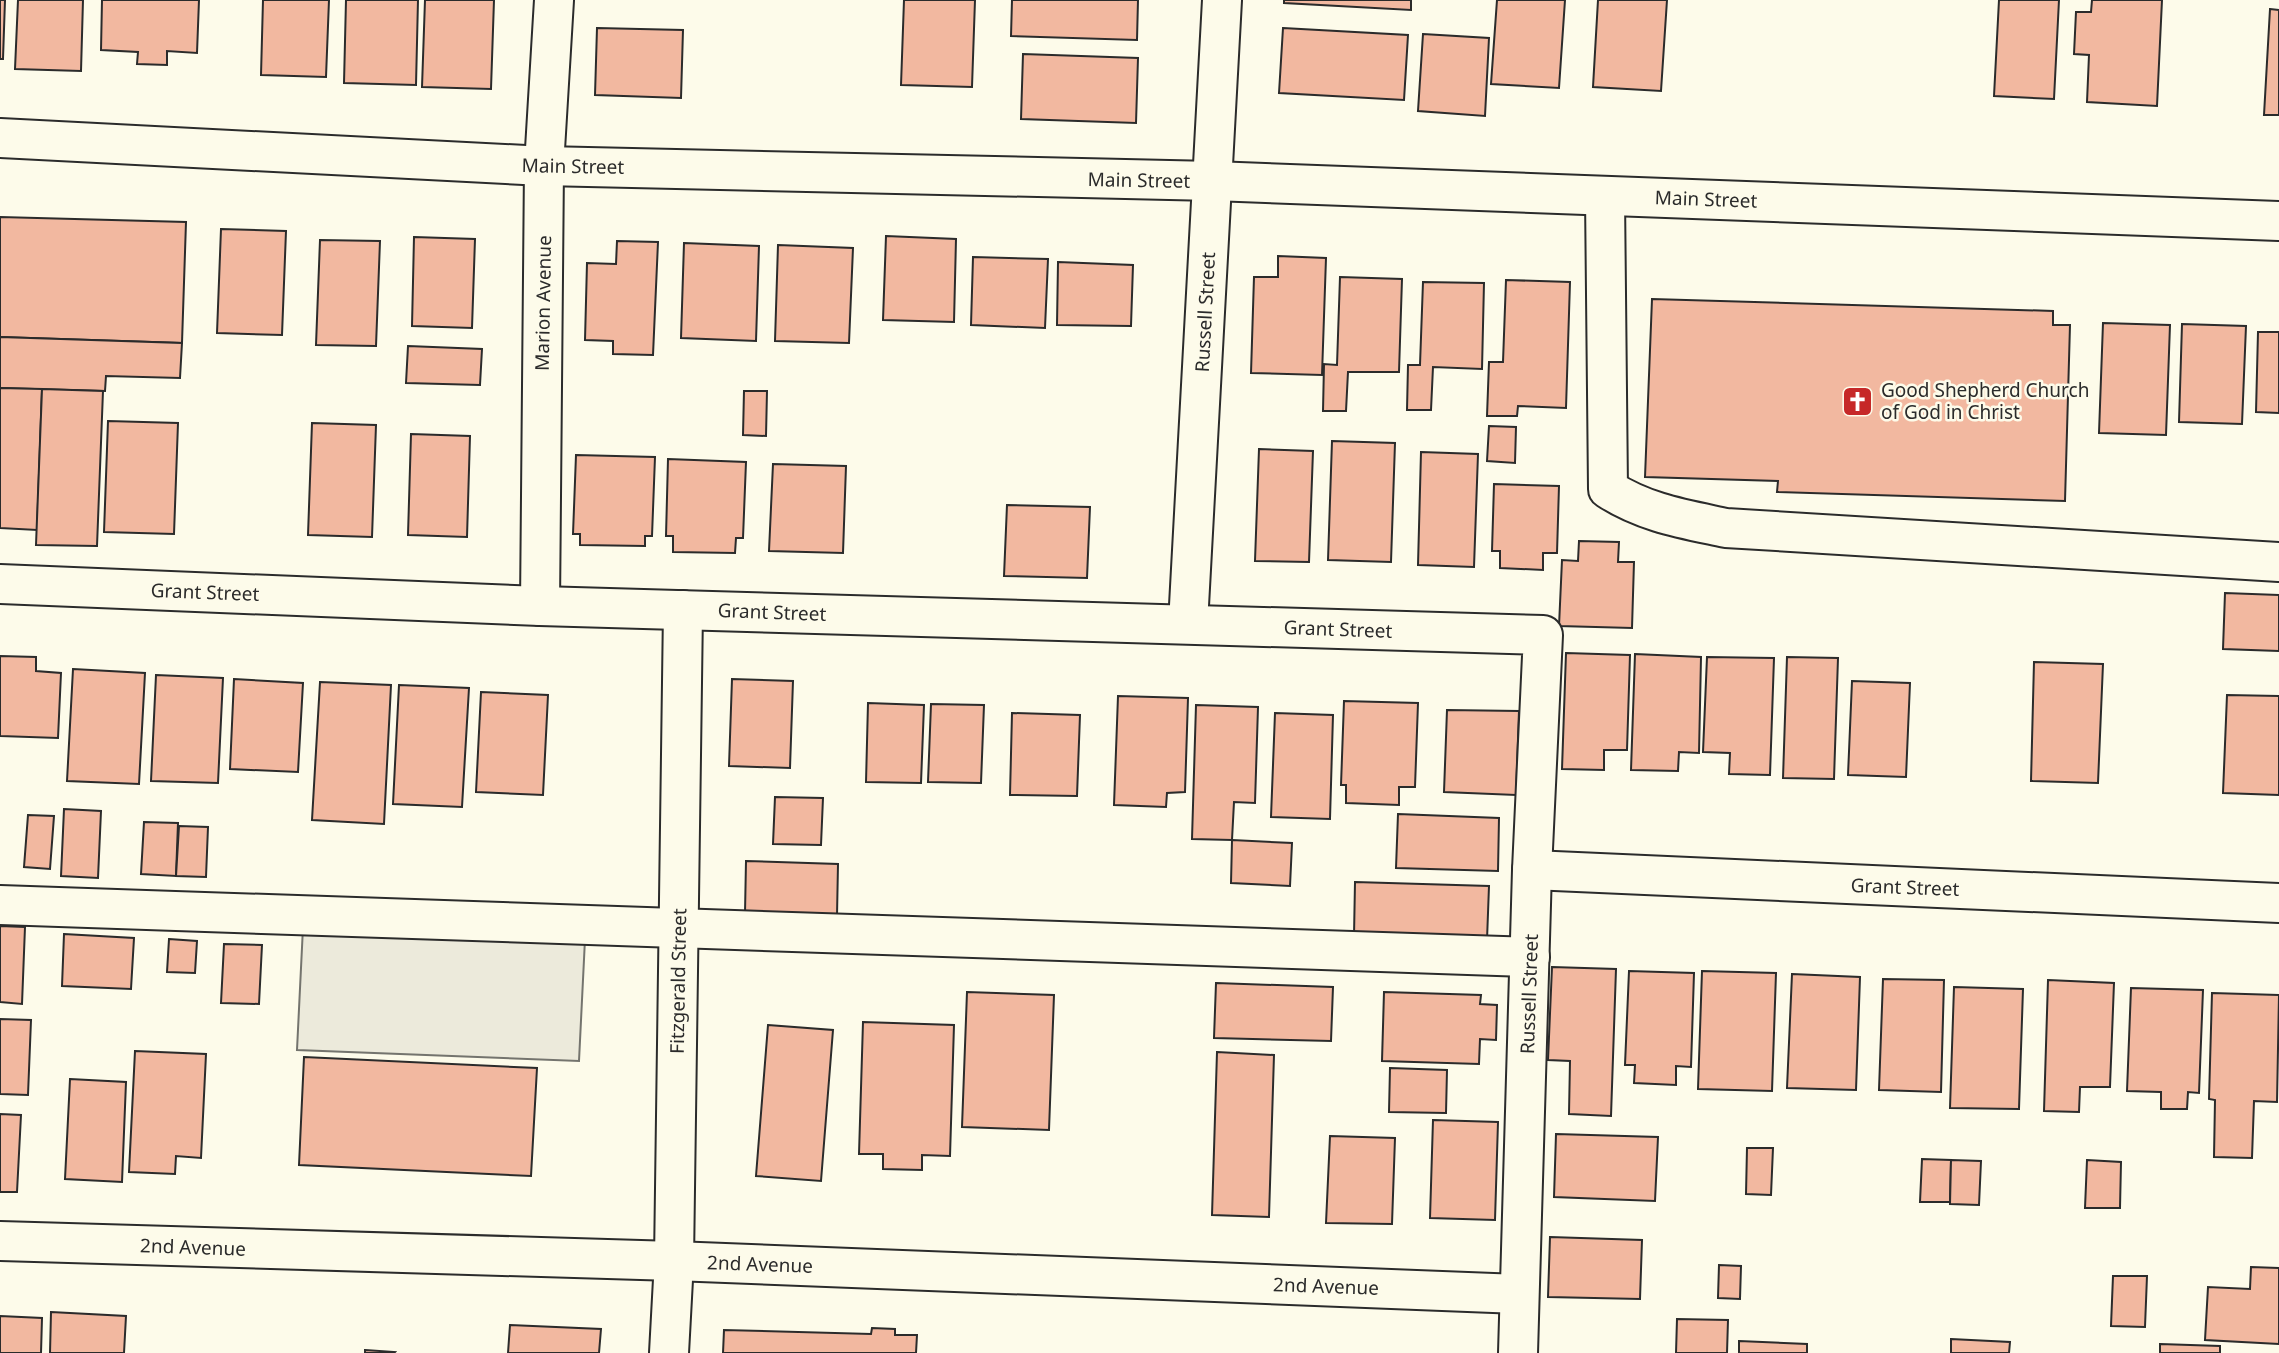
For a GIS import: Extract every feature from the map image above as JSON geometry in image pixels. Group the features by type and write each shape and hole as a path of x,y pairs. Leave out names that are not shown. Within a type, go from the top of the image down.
{"street":[{"name":"Marion Avenue","path":"540,606 544,166 554,0"},
{"name":"Russell Street","path":"1188,624 1222,0"},
{"name":"Main Street","path":"0,138 544,166 1213,181 2279,222"},
{"path":"1605,196 1608,489 1626,501 1661,515 1726,528 2279,562"},
{"name":"Grant Street","path":"0,584 540,606 1544,635"},
{"name":"Fitzgerald Street","path":"669,1353 674,1261 683,610"},
{"name":"Russell Street","path":"1518,1353 1532,870 1544,635"},
{"name":"Grant Street","path":"1532,870 2279,903"},
{"path":"0,905 678,930 980,936 1530,957"},
{"name":"2nd Avenue","path":"0,1241 674,1261 1519,1294"}],"shaded area":[{"path":"303,927 585,939 579,1061 297,1050"}],"building":[{"path":"0,0 5,0 3,59 0,59"},
{"path":"18,0 83,0 81,71 15,69"},
{"path":"102,0 199,0 197,53 167,51 167,65 137,64 138,52 101,50"},
{"path":"263,0 329,0 326,77 261,75"},
{"path":"346,0 418,0 416,85 344,83"},
{"path":"425,0 494,0 491,89 422,87"},
{"path":"904,0 975,0 972,87 901,85"},
{"path":"1012,0 1138,0 1137,40 1011,36"},
{"path":"1284,0 1411,0 1411,10 1284,3"},
{"path":"1497,0 1565,0 1559,88 1491,84"},
{"path":"1598,0 1667,0 1661,91 1593,87"},
{"path":"1999,0 2059,0 2054,99 1994,96"},
{"path":"2092,0 2162,0 2157,106 2087,102 2089,55 2074,54 2076,12 2091,12"},
{"path":"2270,9 2279,10 2279,115 2264,115"},
{"path":"597,28 683,30 681,98 595,95"},
{"path":"1283,28 1408,35 1404,100 1279,93"},
{"path":"1423,34 1489,38 1485,116 1418,111"},
{"path":"1023,54 1138,58 1136,123 1021,119"},
{"path":"0,217 186,222 182,343 0,337"},
{"path":"221,229 286,231 282,335 217,333"},
{"path":"886,236 956,239 954,322 883,320"},
{"path":"414,237 475,239 472,328 412,326"},
{"path":"320,240 380,241 376,346 316,345"},
{"path":"617,241 658,242 653,355 613,354 613,341 585,340 587,263 616,264"},
{"path":"684,243 759,246 756,341 681,338"},
{"path":"778,245 853,248 849,343 775,341"},
{"path":"1278,256 1326,258 1322,375 1251,373 1254,277 1278,277"},
{"path":"973,257 1048,259 1045,328 971,325"},
{"path":"1058,262 1133,265 1131,326 1057,325"},
{"path":"1340,277 1402,279 1399,372 1348,372 1346,411 1323,411 1324,364 1337,365"},
{"path":"1506,280 1570,282 1566,408 1518,406 1517,416 1487,416 1489,362 1503,362"},
{"path":"1423,282 1484,283 1482,369 1433,367 1431,410 1407,410 1408,365 1420,365"},
{"name":"Good Shepherd Church of God in Christ","path":"1652,299 2053,311 2053,325 2070,325 2065,501 1777,492 1778,481 1645,477"},
{"path":"2103,323 2170,325 2166,435 2099,433"},
{"path":"2182,324 2246,326 2242,424 2179,422"},
{"path":"2258,332 2279,332 2279,413 2256,412"},
{"path":"0,337 182,343 180,378 106,376 105,391 0,388"},
{"path":"408,346 482,349 480,385 406,383"},
{"path":"0,388 42,389 37,530 0,528"},
{"path":"42,389 103,391 97,546 36,545"},
{"path":"744,391 767,391 766,436 743,435"},
{"path":"108,421 178,423 174,534 104,532"},
{"path":"312,423 376,425 372,537 308,535"},
{"path":"1489,426 1516,427 1515,463 1487,461"},
{"path":"411,434 470,436 467,537 408,535"},
{"path":"1332,441 1395,443 1391,562 1328,560"},
{"path":"1259,449 1313,451 1309,562 1255,561"},
{"path":"1421,452 1478,454 1474,567 1418,565"},
{"path":"576,455 655,457 652,536 645,536 645,546 580,545 580,534 573,534"},
{"path":"668,459 746,462 743,538 736,538 735,553 673,552 673,536 666,536"},
{"path":"773,464 846,466 843,553 769,551"},
{"path":"1494,484 1559,486 1557,553 1543,553 1543,570 1500,568 1500,551 1492,551"},
{"path":"1007,505 1090,507 1087,578 1004,576"},
{"path":"1579,541 1619,542 1618,562 1634,562 1632,628 1559,626 1562,560 1578,561"},
{"path":"2225,593 2279,595 2279,651 2223,649"},
{"path":"1566,653 1630,655 1627,750 1604,750 1604,770 1562,769"},
{"path":"1635,654 1701,657 1699,753 1679,752 1678,771 1631,770"},
{"path":"0,656 36,657 36,671 61,673 58,738 0,736"},
{"path":"1707,657 1774,658 1770,775 1729,774 1730,753 1703,752"},
{"path":"1787,657 1838,658 1834,779 1783,778"},
{"path":"2034,662 2103,664 2098,783 2031,781"},
{"path":"73,669 145,673 139,784 67,781"},
{"path":"156,675 223,678 218,783 151,781"},
{"path":"234,679 303,683 298,772 230,769"},
{"path":"732,679 793,681 790,768 729,766"},
{"path":"1852,681 1910,683 1906,777 1848,775"},
{"path":"320,682 391,685 384,824 312,820"},
{"path":"399,685 469,688 462,807 393,804"},
{"path":"481,692 548,695 543,795 476,792"},
{"path":"2227,695 2279,696 2279,795 2223,793"},
{"path":"1118,696 1188,698 1185,792 1167,793 1166,807 1114,805"},
{"path":"1344,701 1418,703 1415,787 1399,787 1399,805 1346,803 1346,785 1341,785"},
{"path":"868,703 924,705 921,783 866,782"},
{"path":"931,704 984,705 981,783 928,782"},
{"path":"1196,705 1258,707 1255,803 1234,802 1232,840 1192,839"},
{"path":"1447,710 1519,711 1516,795 1444,792"},
{"path":"1012,713 1080,715 1077,796 1010,795"},
{"path":"1275,713 1333,715 1330,819 1271,817"},
{"path":"775,797 823,798 821,845 773,844"},
{"path":"64,809 101,811 98,878 61,876"},
{"path":"1398,814 1499,818 1498,871 1396,868"},
{"path":"28,815 54,816 50,869 24,867"},
{"path":"144,822 178,823 176,876 141,874"},
{"path":"179,826 208,827 206,877 176,876"},
{"path":"1232,840 1292,843 1290,886 1231,883"},
{"path":"746,861 838,864 837,916 745,913"},
{"path":"1355,882 1489,886 1487,940 1354,936"},
{"path":"0,926 25,927 22,1004 0,1002"},
{"path":"64,934 134,938 131,989 62,986"},
{"path":"169,939 197,941 195,973 167,972"},
{"path":"224,944 262,945 259,1004 221,1003"},
{"path":"1552,967 1616,969 1611,1116 1569,1114 1570,1061 1548,1060"},
{"path":"1629,971 1694,973 1691,1067 1676,1066 1676,1085 1634,1083 1635,1065 1625,1065"},
{"path":"1702,971 1776,973 1772,1091 1698,1089"},
{"path":"1792,974 1860,977 1856,1090 1787,1088"},
{"path":"1883,979 1944,980 1941,1092 1879,1090"},
{"path":"2048,980 2114,983 2110,1087 2080,1087 2079,1112 2044,1111"},
{"path":"1216,983 1333,987 1331,1041 1214,1038"},
{"path":"1954,987 2023,989 2019,1109 1950,1108"},
{"path":"2131,988 2203,990 2199,1093 2188,1092 2187,1109 2161,1109 2161,1092 2127,1091"},
{"path":"967,992 1054,995 1049,1130 962,1127"},
{"path":"1384,992 1481,995 1480,1004 1497,1005 1496,1040 1480,1039 1479,1064 1382,1061"},
{"path":"2212,993 2279,995 2277,1102 2254,1101 2252,1158 2214,1157 2215,1100 2209,1099"},
{"path":"0,1019 31,1020 28,1095 0,1094"},
{"path":"863,1022 954,1025 950,1156 922,1155 922,1170 883,1169 883,1154 859,1154"},
{"path":"768,1025 833,1030 821,1181 756,1176"},
{"path":"135,1051 206,1054 201,1158 176,1156 175,1174 129,1172"},
{"path":"1217,1052 1274,1055 1269,1217 1212,1215"},
{"path":"304,1057 537,1068 531,1176 299,1165"},
{"path":"1390,1068 1447,1070 1446,1113 1389,1112"},
{"path":"70,1079 126,1082 122,1182 65,1179"},
{"path":"0,1114 21,1115 17,1192 0,1192"},
{"path":"1433,1120 1498,1122 1495,1220 1430,1218"},
{"path":"1556,1134 1658,1137 1655,1201 1554,1197"},
{"path":"1330,1136 1395,1138 1392,1224 1326,1223"},
{"path":"1747,1148 1773,1148 1771,1195 1746,1194"},
{"path":"1922,1159 1951,1160 1950,1202 1920,1202"},
{"path":"1951,1160 1981,1161 1979,1205 1950,1204"},
{"path":"2087,1160 2121,1162 2120,1208 2085,1208"},
{"path":"1550,1237 1642,1240 1640,1299 1548,1297"},
{"path":"1719,1265 1741,1266 1740,1299 1718,1298"},
{"path":"2251,1267 2279,1268 2279,1344 2205,1340 2208,1287 2250,1289"},
{"path":"2113,1276 2147,1276 2145,1327 2111,1326"},
{"path":"51,1312 126,1316 124,1353 50,1353"},
{"path":"0,1316 42,1318 41,1353 0,1353"},
{"path":"1677,1319 1728,1320 1727,1353 1676,1353"},
{"path":"510,1325 601,1329 599,1353 508,1353"},
{"path":"872,1328 895,1329 895,1335 917,1335 916,1353 723,1353 724,1330 871,1334"},
{"path":"1951,1339 2010,1342 2009,1353 1951,1353"},
{"path":"1739,1341 1807,1344 1807,1353 1739,1353"},
{"path":"2160,1344 2220,1346 2220,1353 2160,1353"},
{"path":"365,1350 395,1352 365,1353"}],"place":[{"name":"Good Shepherd Church of God in Christ","path":"1858,401"}]}
